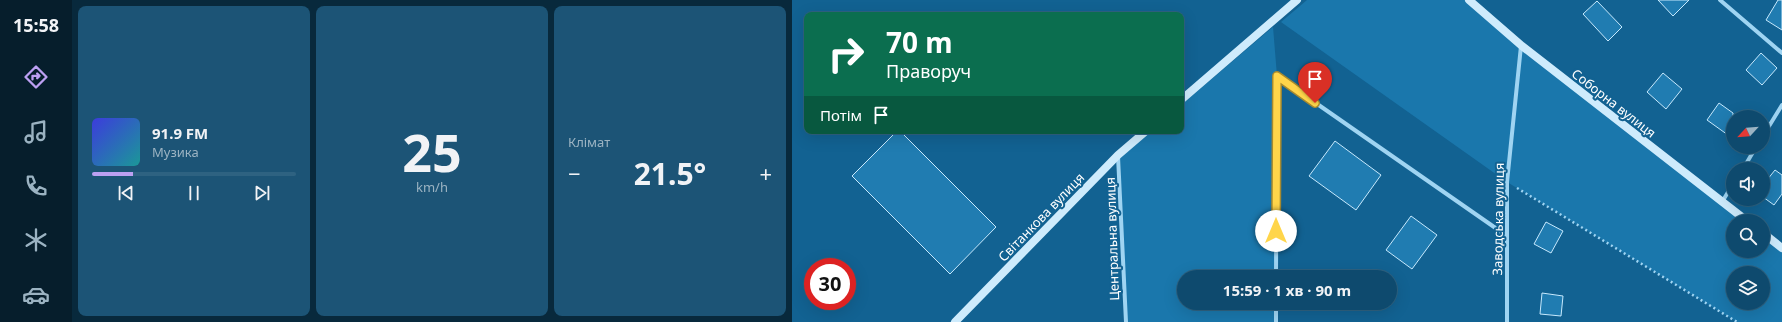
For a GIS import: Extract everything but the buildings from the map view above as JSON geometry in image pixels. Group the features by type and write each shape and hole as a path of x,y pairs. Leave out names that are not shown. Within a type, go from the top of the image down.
{"street":[{"path":"1184,97 1297,0"},
{"name":"Соборна вулиця","path":"1469,0 1522,46 1738,214"},
{"path":"1720,0 1782,53"},
{"name":"Заводська вулиця","path":"1507,322 1506,182 1522,46"},
{"path":"1276,270 1277,76 1507,236"},
{"path":"1770,125 1782,105"},
{"name":"Світанкова вулиця","path":"955,322 1118,155 1142,134"},
{"name":"Центральна вулиця","path":"1118,155 1126,322"},
{"path":"1722,202 1726,195"},
{"path":"1770,239 1782,248"},
{"path":"1276,310 1276,322"}],"path":[{"path":"1506,182 1737,322"}],"shaded area":[{"path":"1307,0 1468,0 1726,204 1726,206 1738,214 1726,214 1726,258 1770,258 1770,239 1782,248 1782,322 1737,322 1507,182 1281,22"},
{"path":"1273,27 1277,76 1276,270 1177,270 1177,310 1276,310 1276,322 1126,322 1120,158 1148,134 1184,134 1184,102"}],"route":[{"path":"1276,231 1277,76 1315,103"}]}
